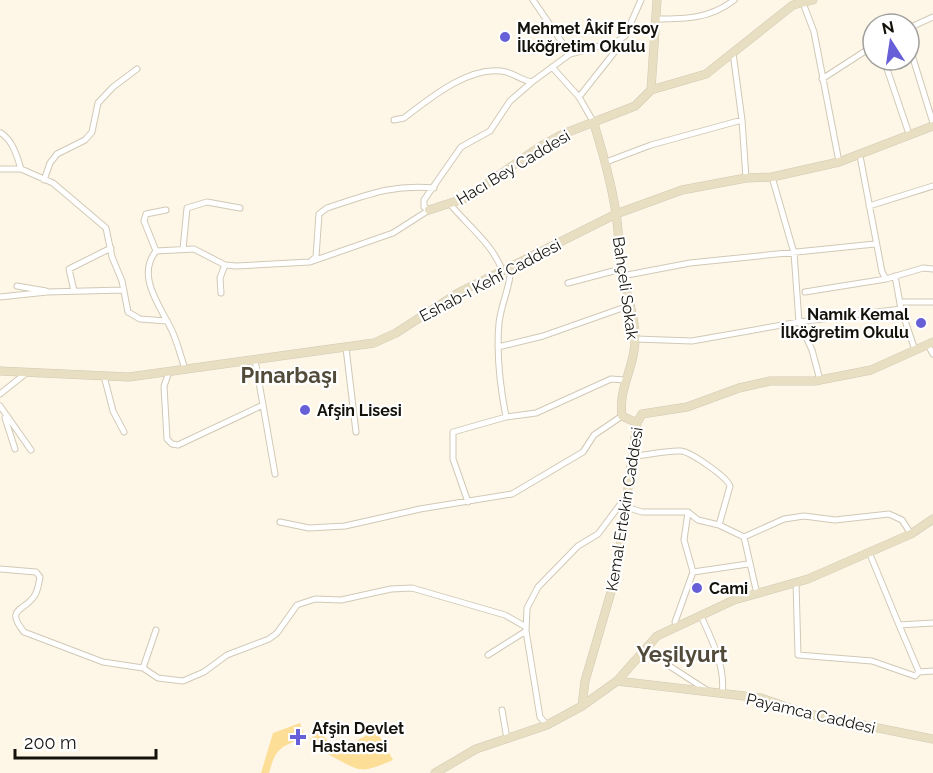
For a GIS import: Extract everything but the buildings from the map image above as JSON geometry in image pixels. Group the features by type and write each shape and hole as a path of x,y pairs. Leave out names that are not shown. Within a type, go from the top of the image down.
{"street":[{"path":"156,251 194,249 225,265 252,267 310,261 393,233 429,210 424,207 424,200 461,147 490,131 510,101 570,54 618,41 625,36 641,0"},
{"path":"651,90 657,0"},
{"path":"656,19 689,19 720,11 734,0"},
{"name":"Hacı Bey Caddesi","path":"429,210 450,204 479,191 541,146 563,134 594,124 634,106 651,90 706,74 793,5 813,0"},
{"path":"534,1 570,54"},
{"path":"802,3 814,32 839,162"},
{"path":"579,97 617,49 618,41"},
{"path":"733,53 742,120 746,178"},
{"path":"822,79 861,54"},
{"path":"552,67 579,97 594,124"},
{"path":"44,180 57,154 85,140 92,132 98,103 113,87 137,69"},
{"path":"394,120 404,118 455,84 473,75 498,70 511,72 523,80 532,82"},
{"path":"888,72 909,134"},
{"path":"917,72 933,124"},
{"path":"606,162 651,145 742,120"},
{"name":"Bahçeli Sokak","path":"594,124 606,162 616,214 622,273 631,305 636,339 634,355 620,400 622,416"},
{"name":"Eshab-ı Kehf Caddesi","path":"0,371 104,376 169,372 374,343 396,333 458,293 547,251 587,226 616,214 682,190 746,178 772,177 839,162 860,156 933,124"},
{"path":"1,133 8,138 14,148 21,170"},
{"path":"860,156 875,244 886,279"},
{"path":"0,169 21,170 44,180 63,191 106,228 128,312 140,319 167,321"},
{"path":"772,177 794,253 799,322 812,350 820,380"},
{"path":"310,261 316,257 319,214 327,208 389,188 409,185 434,188"},
{"path":"869,206 933,186"},
{"path":"183,249 187,208 207,202 240,208"},
{"path":"450,204 468,226 484,239 507,270 510,286 500,320 498,347 500,382 506,417"},
{"path":"156,251 144,221 146,214 166,210"},
{"path":"568,284 690,263 875,244"},
{"path":"74,291 69,269 111,248"},
{"path":"156,251 149,262 147,275 185,369"},
{"path":"221,293 220,278 225,265"},
{"path":"805,292 886,279 923,268 933,269"},
{"path":"895,276 900,302 915,350"},
{"path":"17,286 54,292"},
{"path":"0,297 54,292 123,290"},
{"path":"900,302 933,302"},
{"path":"498,347 543,336 631,305"},
{"path":"636,339 692,340 799,322 902,309"},
{"path":"930,344 933,354"},
{"name":"Kemal Ertekin Caddesi","path":"582,706 585,681 616,575 637,423 642,414 687,407 739,388 770,381 820,380 871,370 930,344"},
{"path":"346,348 356,432"},
{"path":"255,360 276,474"},
{"path":"169,372 164,386 167,439 172,444 178,445 263,405"},
{"path":"0,394 25,374"},
{"path":"104,376 113,411 123,432"},
{"path":"468,502 453,459 453,432 506,417 536,413 611,379 625,380"},
{"path":"0,406 32,450"},
{"path":"4,413 15,449"},
{"path":"280,522 309,528 345,526 420,509 512,494 584,452 594,435 622,416 637,423"},
{"path":"634,456 685,451 728,481 730,486 719,525"},
{"path":"548,725 540,717 526,629 527,608 538,587 578,546 598,534 628,495"},
{"path":"626,507 642,512 688,512 698,520 719,525 744,537 784,519 804,516 835,520 889,514 902,520 911,534"},
{"path":"677,627 675,622 693,572 684,540 688,512"},
{"path":"435,773 476,749 548,725 582,706 617,681 657,636 734,600 796,582 869,552 911,534 933,519"},
{"path":"744,537 756,594"},
{"path":"869,552 919,672"},
{"path":"693,572 748,564"},
{"path":"0,569 36,572 40,577 36,595 18,609 15,615 17,624 24,632 103,662 143,668 158,678 175,681 191,679 226,655 269,639 302,602 315,598 341,600 391,589 412,588 505,615 526,629"},
{"path":"796,582 798,655 872,661 915,676 919,672 933,671"},
{"path":"701,616 722,674 722,695"},
{"path":"899,625 933,623"},
{"path":"488,656 526,629"},
{"path":"143,668 156,630"},
{"path":"671,667 712,694"},
{"name":"Payamca Caddesi","path":"617,681 761,698 804,713 933,739"},
{"path":"502,710 507,739"}],"shaded area":[{"path":"300,723 305,737 281,749 274,758 269,773 261,773 273,733"},
{"path":"376,730 393,760 368,769 357,768 343,762 321,750 310,739 320,731 336,752"}],"place":[{"name":"Mehmet Âkif Ersoy İlköğretim Okulu","path":"505,37"},
{"name":"Namık Kemal İlköğretim Okulu","path":"921,323"},
{"name":"Afşin Lisesi","path":"305,410"},
{"name":"Cami","path":"697,588"},
{"name":"Afşin Devlet Hastanesi","path":"298,737"}],"district":[{"name":"Pınarbaşı","path":"289,375"},
{"name":"Yeşilyurt","path":"682,654"}]}
